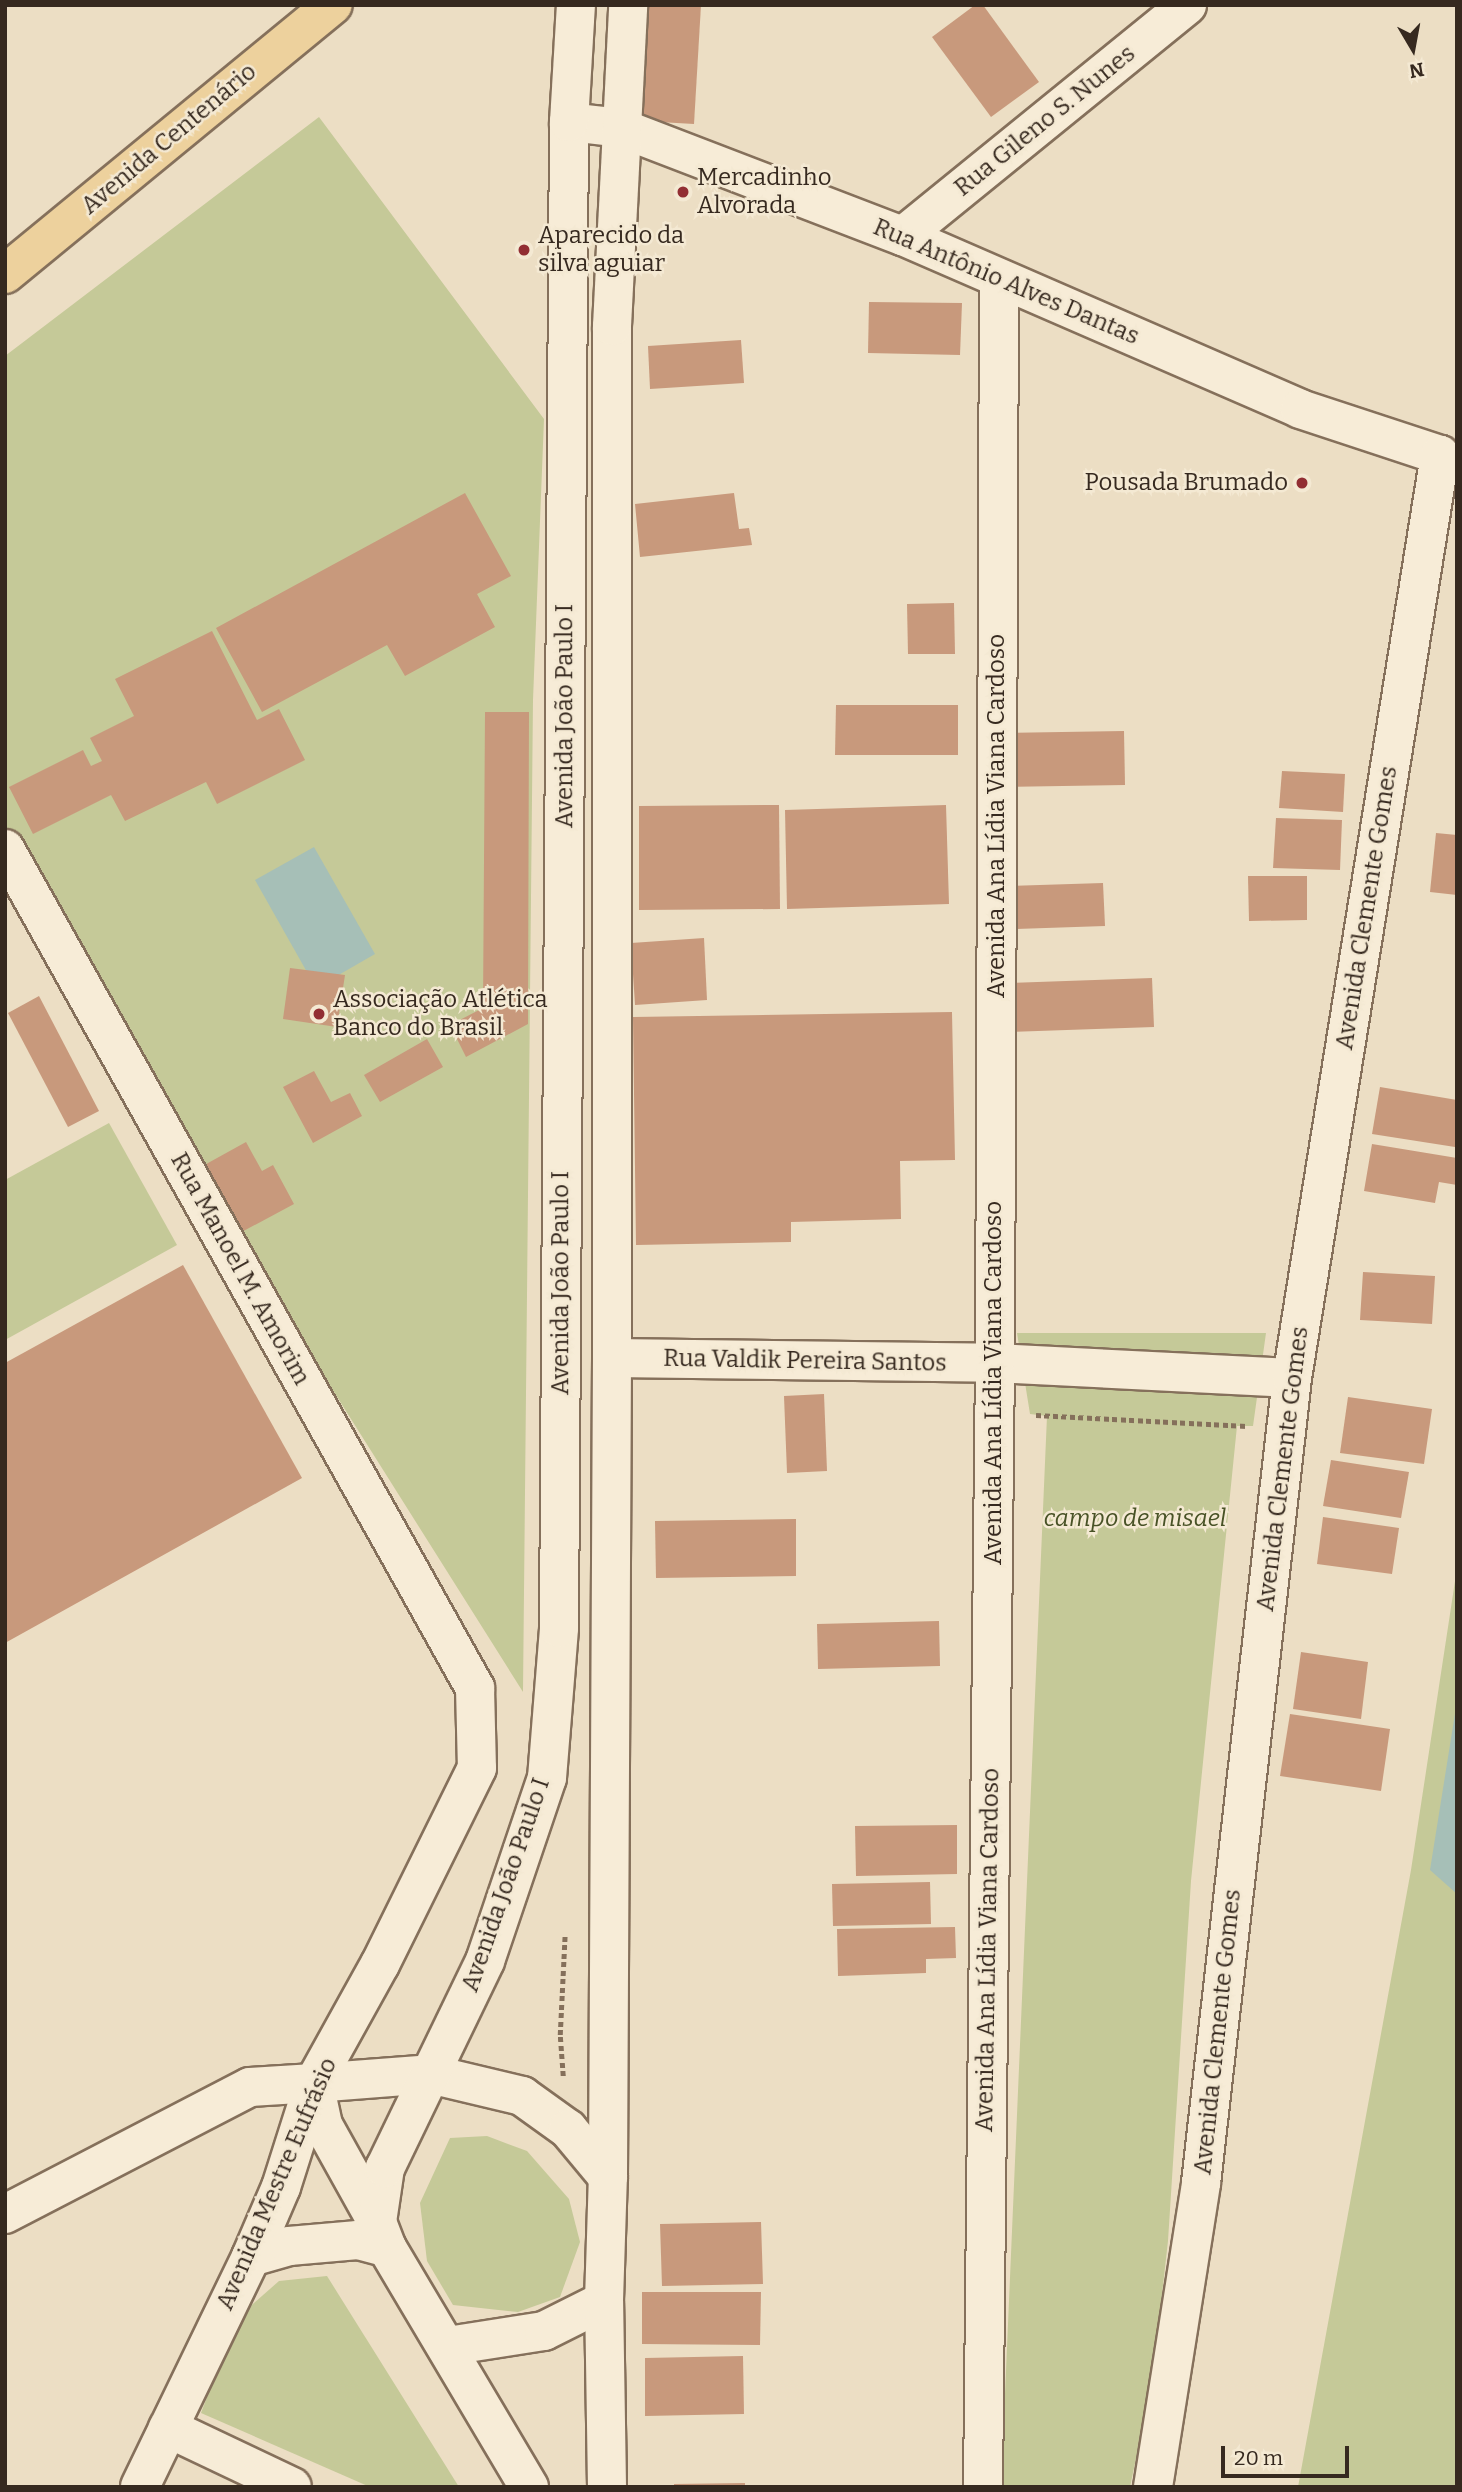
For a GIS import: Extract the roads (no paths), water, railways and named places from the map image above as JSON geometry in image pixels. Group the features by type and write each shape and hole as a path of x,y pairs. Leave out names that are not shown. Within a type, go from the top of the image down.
{"main road":[{"name":"Avenida Centenário","path":"5,274 333,5"}],"street":[{"name":"Avenida João Paulo I","path":"382,2235 385,2168 485,1961 547,1778 559,1628 569,121 576,5"},
{"name":"Avenida João Paulo I","path":"607,2487 604,2301 608,2177 612,1358 612,326 628,5"},
{"name":"Rua Gileno S. Nunes","path":"903,236 1187,5"},
{"name":"Rua Antônio Alves Dantas","path":"569,121 621,128 903,236 1300,409 1449,449"},
{"name":"Avenida Ana Lídia Viana Cardoso","path":"983,2487 995,1363 999,279"},
{"name":"Avenida Clemente Gomes","path":"1153,2487 1200,2183 1292,1378 1449,449"},
{"name":"Rua Manoel M. Amorim","path":"5,849 475,1688"},
{"name":"Rua Valdik Pereira Santos","path":"612,1358 995,1363 1292,1378"},
{"name":"Avenida Mestre Eufrásio","path":"140,2487 251,2258 281,2187 314,2083 380,1964 477,1768 475,1688"},
{"path":"5,2214 250,2087 430,2074 522,2096 568,2129 608,2177"},
{"path":"314,2083 323,2125 382,2235 529,2487"},
{"path":"251,2258 289,2246 358,2240 382,2235"},
{"path":"448,2346 544,2331 604,2301"},
{"path":"167,2428 292,2487"}],"water":[{"path":"314,847 375,954 316,988 255,880"},
{"path":"1457,1701 1457,1894 1430,1870"}],"place":[{"name":"Mercadinho Alvorada","path":"683,192"},
{"name":"Aparecido da silva aguiar","path":"524,250"},
{"name":"Pousada Brumado","path":"1302,483"},
{"name":"Associação Atlética Banco do Brasil","path":"319,1014"}],"park label":[{"name":"campo de misael","path":"1135,1519"}]}
